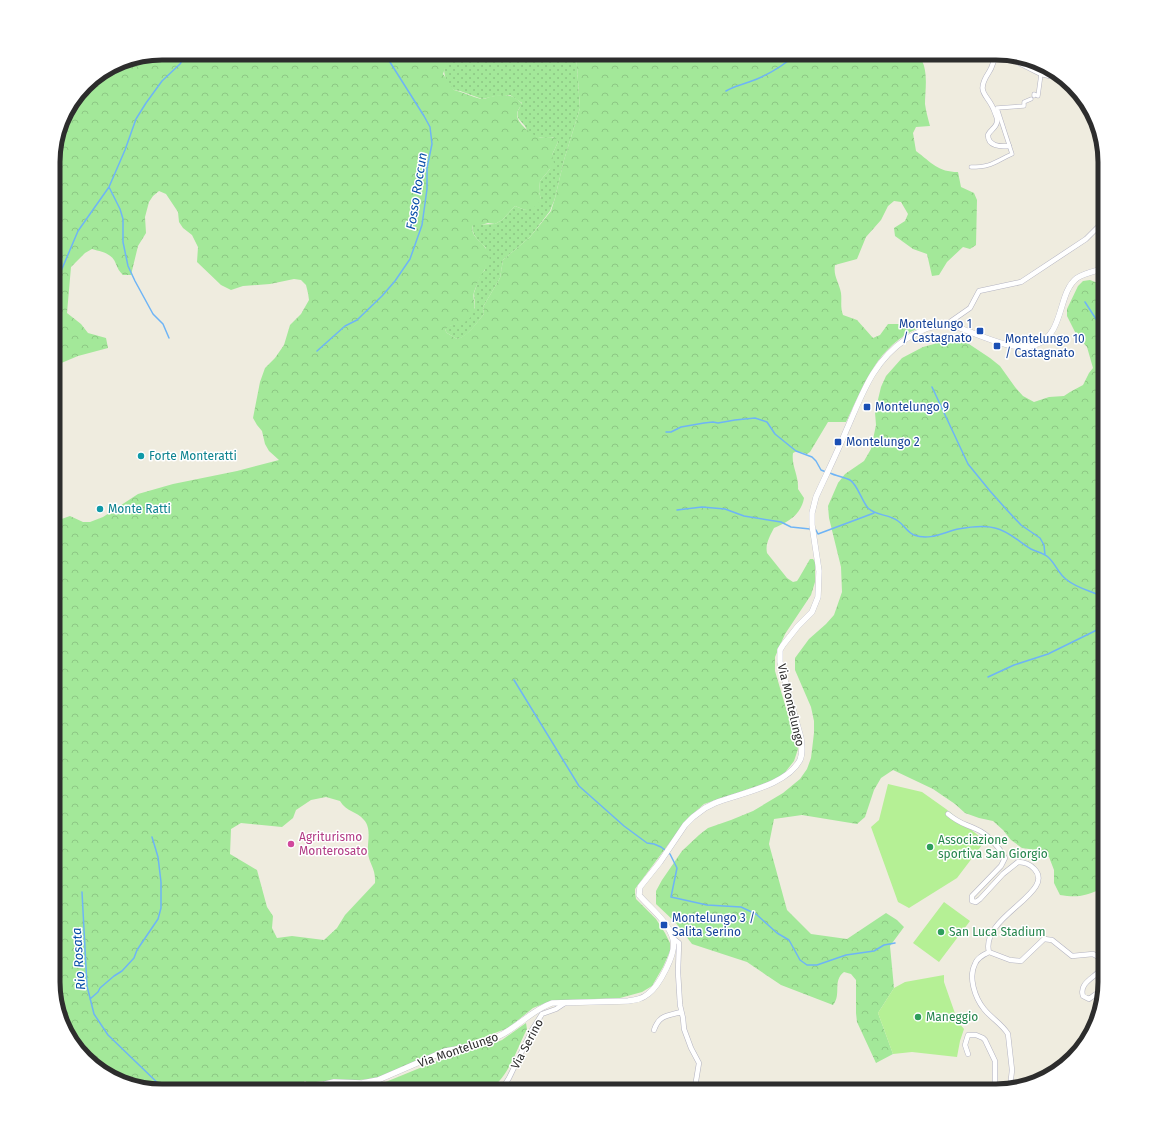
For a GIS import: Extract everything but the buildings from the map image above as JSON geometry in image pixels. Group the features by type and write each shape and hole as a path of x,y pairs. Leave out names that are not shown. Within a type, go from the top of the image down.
{"street":[{"path":"994,60 991,70 983,82 982,89 984,95 993,108 997,120 996,125 988,134 988,140 996,145 1009,146"},
{"path":"1017,62 1042,74 1050,76"},
{"path":"971,167 982,167 994,164 1002,158 1012,154 997,108 1024,106 1024,102 1032,98 1034,94 1038,96 1042,74"},
{"path":"947,324 970,308 979,291 1021,282 1086,239 1098,227"},
{"path":"947,324 1018,348 1026,348 1036,345 1050,336 1071,285 1076,279 1083,275 1098,270"},
{"name":"Via Montelungo","path":"325,1084 334,1082 362,1083 378,1080 445,1051 499,1036 541,1007 552,1003 639,1000 654,989 666,969 672,952 674,939 661,918 639,895 640,886 660,862 685,825 693,817 715,803 779,780 800,760 802,750 801,738 780,656 783,645 798,626 812,612 818,597 819,572 812,525 812,513 816,497 871,375 879,364 890,351 919,331 947,324"},
{"path":"948,814 958,822 981,832 996,845 1004,858 1001,866 972,896 972,901 976,902 980,899 1003,874 1018,862 1028,864 1036,870 1038,875 1038,884 1031,893 994,929 990,938 989,952"},
{"path":"674,939 679,943 680,948 678,994 684,1029 688,1042 699,1064 696,1084"},
{"path":"1011,1083 1012,1070 1008,1034 1005,1029 983,1008 974,986 973,973 975,964 980,957 989,952 1010,960 1021,961 1044,940 1052,940 1072,956 1093,954 1098,957"},
{"path":"1097,994 1089,999 1083,996 1081,991 1089,979 1098,971"},
{"name":"Via Serino","path":"505,1084 532,1030 542,1014 556,1009 565,1003"},
{"path":"654,1030 657,1022 664,1016 681,1012"},
{"path":"968,1054 965,1045 968,1036 976,1035 983,1038 995,1061 995,1084"}],"green space":[{"path":"156,60 448,60 443,74 454,90 481,99 508,95 518,100 522,104 517,115 519,121 525,128 538,137 556,138 558,142 552,155 554,163 540,181 539,192 541,199 537,206 525,210 515,206 502,220 495,224 488,223 473,225 473,233 486,248 490,258 489,265 486,266 474,292 475,308 472,316 462,323 449,326 445,330 457,339 469,332 484,314 483,307 500,278 503,260 530,237 551,211 564,160 580,108 577,60 921,60 926,77 925,104 930,126 916,127 913,133 916,151 940,169 958,172 961,187 974,193 977,200 976,245 970,249 963,247 947,262 939,275 932,276 927,254 913,249 895,236 894,228 905,221 908,214 901,202 894,201 888,206 881,220 866,237 857,259 835,265 835,276 841,293 841,307 843,315 857,320 873,338 880,335 888,324 909,324 919,328 905,336 882,355 866,380 846,422 828,422 810,452 807,454 797,451 793,453 793,462 798,489 804,498 800,509 793,517 774,528 768,540 767,553 787,578 793,582 797,581 810,559 813,559 815,562 815,582 811,595 785,634 775,657 775,671 798,749 794,761 783,775 766,783 704,804 688,818 635,889 636,899 656,919 670,943 670,951 652,986 642,992 620,998 548,1002 533,1008 508,1028 377,1078 308,1083 305,1081 301,1084 162,1084 142,1082 129,1079 100,1063 81,1044 68,1021 63,1008 60,982 60,520 70,516 83,522 90,522 103,517 138,494 173,484 237,471 279,460 269,451 265,444 262,431 253,418 260,382 265,368 275,358 284,345 290,325 301,314 309,300 306,285 301,280 294,279 270,284 243,286 231,290 221,285 197,262 198,247 192,235 183,228 179,222 178,212 166,194 159,191 149,202 145,217 146,233 138,246 131,275 123,275 112,257 109,255 92,249 85,253 71,267 67,313 81,324 88,333 106,338 108,348 78,356 60,364 60,156 63,136 74,111 90,90 111,74 136,63","holes":["326,797 340,801 342,805 361,817 368,827 368,853 375,883 345,915 337,928 324,940 292,936 277,938 272,928 273,916 267,907 257,870 230,854 231,829 241,823 282,827 293,818 296,810 311,800"]},
{"path":"447,60 577,60 580,108 550,211 530,237 503,260 500,278 483,307 484,314 469,332 457,339 445,330 448,326 454,325 475,308 474,293 480,275 485,270 486,248 474,235 472,228 473,225 495,224 502,220 515,206 525,210 541,199 539,192 540,181 550,169 552,155 558,142 553,137 540,138 533,136 528,132 518,118 518,111 522,103 510,95 482,99 454,90 445,77 444,67"},
{"path":"1090,280 1098,283 1098,890 1081,896 1060,895 1054,883 1054,870 1049,857 1036,850 1022,848 1011,840 993,821 965,813 933,789 893,770 881,778 874,790 865,817 857,824 802,815 774,819 769,844 787,910 811,934 847,939 886,913 897,920 904,927 890,946 894,988 878,1013 893,1054 876,1063 857,1022 856,980 851,974 844,972 838,979 837,996 833,1005 781,985 747,962 692,944 676,923 656,904 656,891 682,851 699,835 708,828 753,811 783,793 800,779 807,769 811,758 814,721 811,707 795,670 795,658 809,639 834,615 842,592 841,567 829,518 828,506 838,483 845,474 864,461 871,449 876,425 875,412 881,387 886,376 902,358 923,347 946,340 957,340 969,344 1000,366 1023,396 1034,402 1049,397 1064,396 1083,385 1093,368 1087,347 1077,336 1067,316 1067,309 1078,286 1083,281"},
{"name":"Associazione sportiva San Giorgio","path":"888,784 922,792 946,809 985,841 957,878 909,908 898,902 871,827 879,820"},
{"name":"San Luca Stadium","path":"944,902 970,921 939,962 913,943"},
{"name":"Maneggio","path":"944,975 944,982 958,1022 964,1029 957,1057 912,1052 893,1054 878,1013 894,988 905,982"},
{"path":"526,1023 527,1029 513,1060 504,1076 495,1084 381,1084 454,1054 502,1040"}],"waterway":[{"path":"60,273 78,231 109,187 125,150 136,119 162,81 183,60"},
{"name":"Fosso Roccun","path":"317,351 345,326 357,320 395,281 410,259 422,225 427,189 427,168 432,144 430,127 389,60"},
{"path":"726,91 756,80 789,60"},
{"path":"109,187 120,209 123,219 123,242 128,266 153,314 163,324 169,338"},
{"path":"1085,302 1098,322"},
{"path":"932,387 968,464 1021,525 1040,538 1044,545 1045,555"},
{"path":"666,432 671,432 681,427 704,423 718,423 755,418 767,422 775,434 796,451 812,457 821,470 826,472"},
{"path":"830,473 853,482 871,511 891,517 914,535 920,537 931,537 958,529 976,527 991,527 1000,529 1031,549 1048,557 1061,575 1071,583 1098,595"},
{"path":"677,510 702,507 725,509 744,516 781,522 791,527 810,529"},
{"path":"814,530 816,530 818,534 874,513"},
{"path":"988,677 1014,665 1048,654 1098,629"},
{"path":"514,680 579,786 624,826 647,843 661,847 670,854 677,868 671,897 707,905 741,907 756,914 777,933 789,940 800,960 807,965 817,965 846,955 874,951 884,945 895,943"},
{"path":"90,999 98,992 100,988 122,971 134,958 137,950 158,919 161,908 161,882 158,857 152,837"},
{"name":"Rio Rosata","path":"82,892 87,986 94,1014 108,1035 158,1084"}],"place":[{"name":"Montelungo 1 / Castagnato","path":"980,331"},
{"name":"Montelungo 10 / Castagnato","path":"997,346"},
{"name":"Montelungo 9","path":"867,407"},
{"name":"Montelungo 2","path":"838,442"},
{"name":"Forte Monteratti","path":"141,456"},
{"name":"Monte Ratti","path":"100,509"},
{"name":"Agriturismo Monterosato","path":"291,844"},
{"name":"Associazione sportiva San Giorgio","path":"930,847"},
{"name":"Montelungo 3 / Salita Serino","path":"664,925"},
{"name":"San Luca Stadium","path":"941,932"},
{"name":"Maneggio","path":"918,1017"}]}
